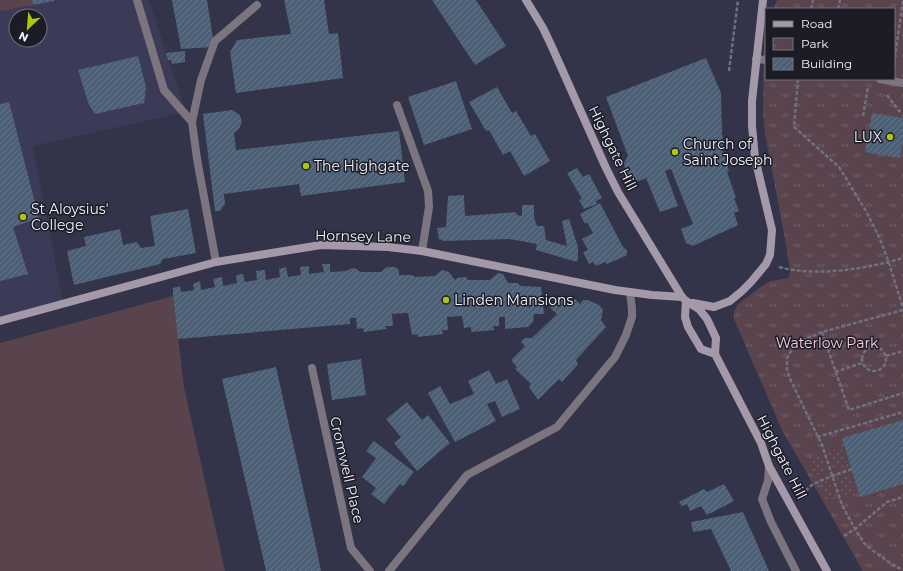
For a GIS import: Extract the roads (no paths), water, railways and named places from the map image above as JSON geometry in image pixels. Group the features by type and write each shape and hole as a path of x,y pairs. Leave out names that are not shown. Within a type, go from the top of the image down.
{"main road":[{"name":"Highgate Hill","path":"526,0 543,28 618,192 684,299 700,309 712,329 716,338 714,354 761,443 769,466 827,571"},
{"path":"756,59 762,0"},
{"name":"Hornsey Lane","path":"0,321 216,262 320,245 388,247 422,251 569,282 684,299 714,307 730,301 742,291 766,264 770,255 772,230 755,158 752,101 756,59"},
{"name":"Highgate Hill","path":"684,299 685,318 688,327 701,349 714,354"}],"street":[{"path":"137,0 164,90 192,122"},
{"path":"216,262 197,159 192,122 201,80 215,41 257,5"},
{"path":"756,59 765,60"},
{"path":"886,80 902,83"},
{"path":"397,105 428,191 429,207 422,251"},
{"path":"389,571 467,475 557,427 615,357 626,335 632,317 630,292"},
{"name":"Cromwell Place","path":"312,368 352,548 370,571"},
{"path":"769,466 768,481 762,499 771,522 796,571"}],"place":[{"name":"LUX","path":"890,137"},
{"name":"Church of Saint Joseph","path":"675,152"},
{"name":"The Highgate","path":"306,166"},
{"name":"St Aloysius' College","path":"23,217"},
{"name":"Linden Mansions","path":"446,300"}],"park label":[{"name":"Waterlow Park","path":"827,343"}]}
